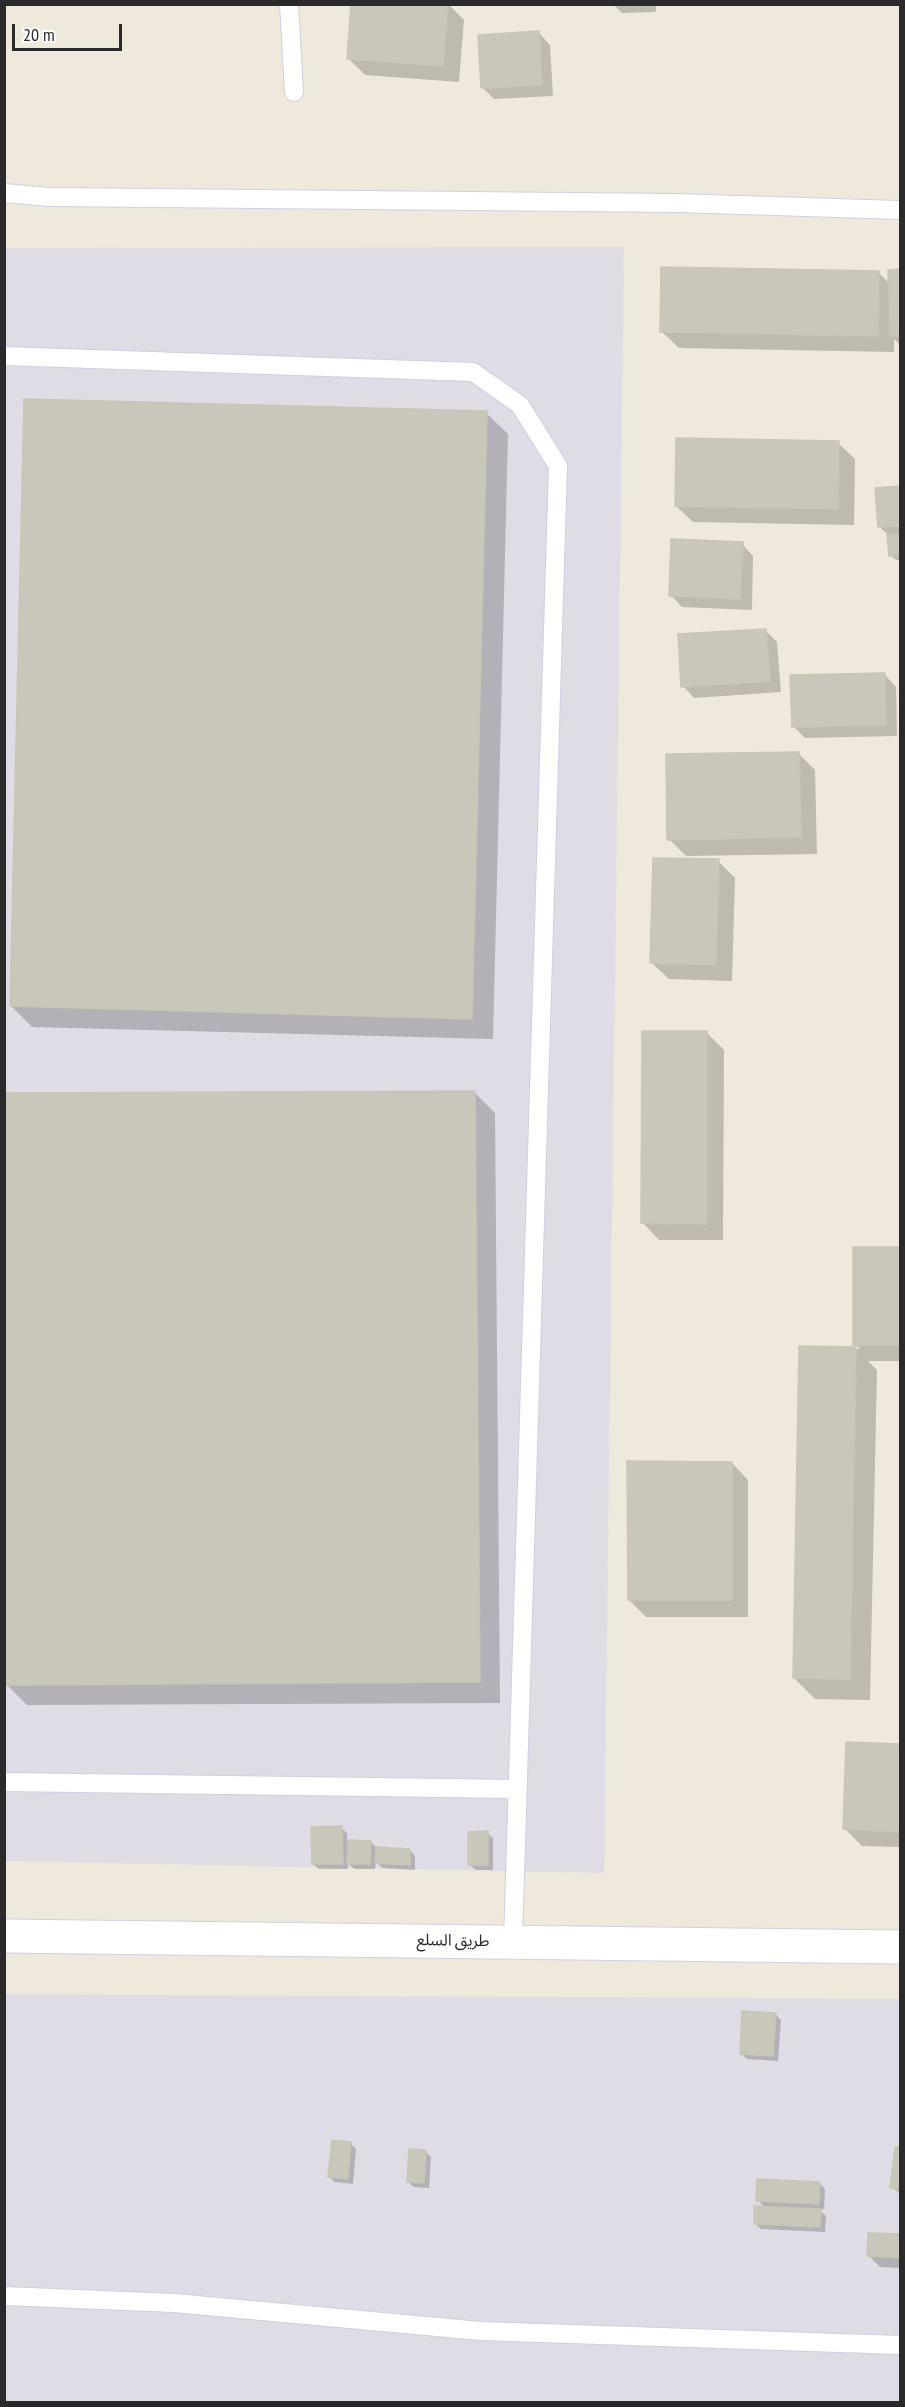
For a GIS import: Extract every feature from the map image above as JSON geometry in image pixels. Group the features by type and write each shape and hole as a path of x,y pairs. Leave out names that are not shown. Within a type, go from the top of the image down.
{"street":[{"name":"طريق السلع","path":"4,1936 900,1947"}],"lane":[{"path":"289,4 294,92"},
{"path":"4,193 49,197 677,203 900,210"},
{"path":"4,356 473,372 520,405 558,466 513,1942"},
{"path":"4,1782 518,1789"},
{"path":"4,2296 174,2303 481,2331 900,2345"}],"shaded area":[{"path":"624,247 604,1873 5,1861 5,248"},
{"path":"4,1994 900,1999 900,2402 5,2402"}],"building":[{"path":"351,4 448,4 443,66 347,59"},
{"path":"539,31 542,85 481,88 478,35"},
{"path":"661,267 879,271 878,336 660,332"},
{"path":"900,269 900,336 890,336 888,270"},
{"path":"24,399 487,411 472,1019 10,1006"},
{"path":"676,438 839,441 838,509 675,506"},
{"path":"900,486 900,526 878,527 875,488"},
{"path":"900,534 900,555 889,556 887,535"},
{"path":"671,539 743,542 740,599 669,596"},
{"path":"766,629 770,681 681,687 678,634"},
{"path":"885,673 886,725 792,727 790,675"},
{"path":"799,752 801,837 667,840 666,754"},
{"path":"653,858 719,859 716,965 650,963"},
{"path":"642,1031 707,1031 707,1224 641,1223"},
{"path":"475,1091 480,1682 5,1685 4,1093"},
{"path":"853,1247 900,1247 900,1345 853,1345"},
{"path":"799,1346 856,1347 850,1679 793,1678"},
{"path":"627,1461 732,1462 732,1600 628,1600"},
{"path":"846,1742 900,1744 900,1832 843,1829"},
{"path":"342,1826 343,1864 312,1864 311,1827"},
{"path":"488,1831 488,1865 468,1865 468,1832"},
{"path":"348,1840 371,1841 370,1864 347,1864"},
{"path":"376,1847 410,1849 410,1865 375,1863"},
{"path":"742,2011 776,2013 773,2056 740,2054"},
{"path":"332,2140 351,2142 348,2179 328,2177"},
{"path":"895,2147 900,2147 900,2189 890,2188"},
{"path":"409,2149 426,2150 424,2183 407,2182"},
{"path":"757,2179 820,2182 819,2204 756,2201"},
{"path":"754,2206 821,2209 820,2227 754,2224"},
{"path":"868,2233 900,2234 900,2258 867,2256"}]}
